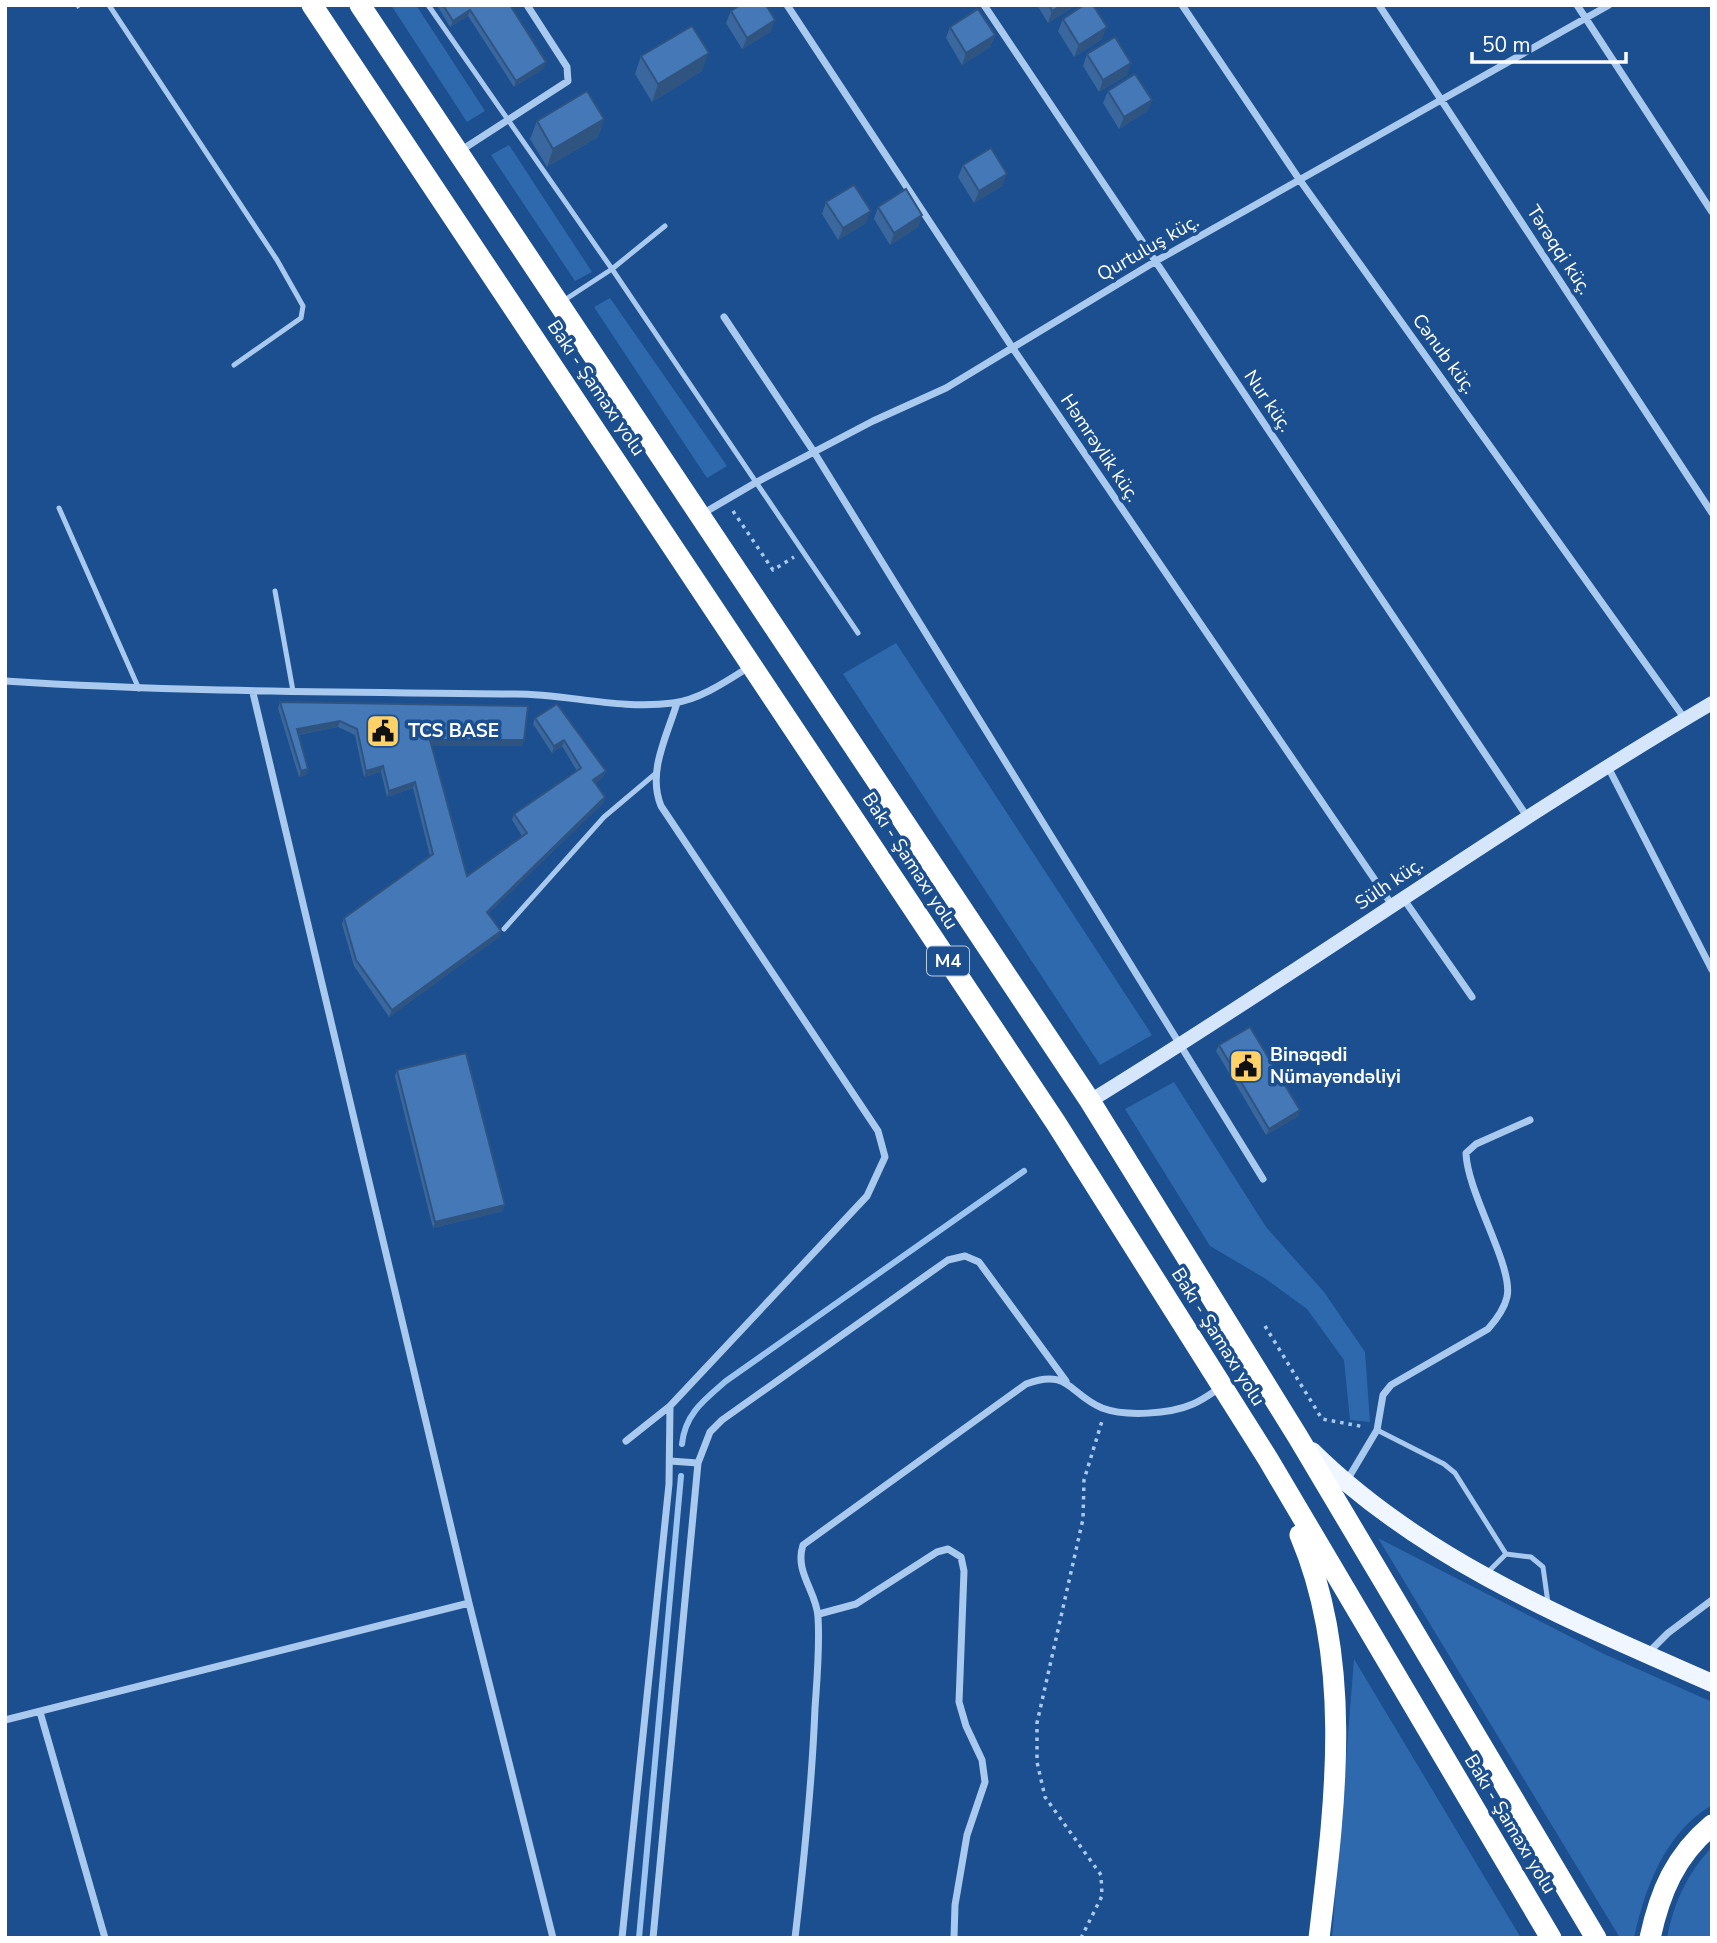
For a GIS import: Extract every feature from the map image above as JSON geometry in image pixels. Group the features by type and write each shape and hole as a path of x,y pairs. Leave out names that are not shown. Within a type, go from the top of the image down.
{"highway":[{"name":"Bakı - Şamaxı yolu","path":"312,5 1056,1123 1268,1459 1551,1938"},
{"name":"Bakı - Şamaxı yolu","path":"360,5 456,153 701,515 1090,1101 1298,1437 1596,1938"},
{"path":"1268,1459 1316,1573 1331,1641 1336,1797 1319,1938"},
{"path":"1650,1938 1658,1898 1676,1863 1712,1825"}],"main road":[{"path":"1298,1437 1345,1484 1394,1523 1454,1560 1647,1655 1712,1683"}],"street":[{"path":"456,153 568,81 567,67 527,5"},
{"name":"Həmrəylik küç.","path":"787,5 1012,347 1398,902 1472,997"},
{"name":"Nur küç.","path":"984,5 1526,816"},
{"name":"Cənub küç.","path":"1182,5 1299,179 1685,719"},
{"name":"Tərəqqi küç.","path":"1379,5 1712,513"},
{"path":"1577,5 1712,212"},
{"name":"Qurtuluş küç.","path":"701,515 814,452 946,388 1156,261 1609,5"},
{"path":"724,317 814,452 1263,1180"},
{"path":"5,681 253,693 293,691 525,694 639,707 677,703 716,687 753,665"},
{"path":"253,693 469,1603 553,1938"},
{"path":"626,1441 670,1406 867,1196 885,1157 878,1131 661,806 654,790 655,774 677,703"},
{"name":"Sülh küç.","path":"1090,1101 1179,1046 1607,764 1712,703"},
{"path":"1607,764 1712,970"},
{"path":"1345,1484 1377,1430 1383,1395 1391,1385 1488,1329 1499,1317 1508,1295 1504,1270 1466,1171 1466,1153 1476,1144 1530,1120"},
{"path":"653,1938 698,1463 706,1439 722,1420 948,1260 965,1256 979,1262 1066,1381 1087,1400 1105,1409 1128,1413 1192,1405 1222,1387"},
{"path":"795,1938 812,1776 818,1614 802,1570 800,1554 803,1545 1026,1384 1040,1378 1066,1381"},
{"path":"622,1938 670,1461 670,1406"},
{"path":"670,1461 698,1463"},
{"path":"818,1614 856,1604 937,1552 948,1549 961,1558 964,1571 959,1702 966,1727 982,1760 985,1782 967,1835 955,1905 954,1938"},
{"path":"1647,1655 1675,1627 1712,1600"},
{"path":"5,1720 469,1603"},
{"path":"40,1712 104,1938"}],"lane":[{"path":"109,5 277,260 303,306 301,318 234,365"},
{"path":"428,5 612,269 858,633"},
{"path":"559,303 612,269 665,226"},
{"path":"59,509 139,689"},
{"path":"275,591 293,691"},
{"path":"504,929 604,817 655,774"},
{"path":"1377,1430 1444,1464 1455,1474 1506,1554"},
{"path":"1485,1575 1506,1554"},
{"path":"1506,1554 1531,1557 1543,1567 1548,1606"}],"path":[{"path":"726,500 772,570 802,552"},
{"path":"1265,1326 1322,1419 1377,1430"},
{"path":"1081,1938 1102,1896 1101,1875 1045,1797 1037,1762 1037,1723 1083,1519 1084,1480 1105,1409"}],"shaded area":[{"path":"391,5 416,5 485,111 467,122"},
{"path":"509,145 592,272 575,281 491,155"},
{"path":"610,298 727,466 707,478 594,307"},
{"path":"896,643 1152,1035 1100,1065 843,674"},
{"path":"1174,1082 1266,1227 1324,1292 1365,1352 1370,1422 1350,1420 1344,1360 1307,1309 1266,1279 1210,1246 1125,1109"},
{"path":"1378,1538 1604,1654 1712,1702 1712,1805 1682,1830 1660,1863 1644,1900 1634,1938 1620,1938"},
{"path":"1354,1659 1521,1938 1332,1938"},
{"path":"1712,1847 1712,1938 1667,1938 1673,1912 1683,1889"}],"building":[{"path":"443,5 510,5 546,62 516,81 470,10 453,21"},
{"path":"740,5 766,5 775,20 747,38 731,11"},
{"path":"1049,5 1062,5 1052,11"},
{"path":"1084,5 1093,5 1107,27 1079,45 1063,19"},
{"path":"978,9 995,35 966,53 950,27"},
{"path":"692,26 709,53 658,84 641,56"},
{"path":"1115,37 1131,63 1103,80 1087,54"},
{"path":"1135,74 1152,100 1124,117 1108,91"},
{"path":"587,91 604,119 553,149 537,121"},
{"path":"991,148 1007,174 979,191 963,165"},
{"path":"854,185 871,211 843,228 826,202"},
{"path":"906,189 922,215 894,233 878,207"},
{"path":"280,702 528,706 524,740 430,740 467,876 527,833 514,814 581,768 564,740 554,746 535,718 557,704 606,771 593,780 605,797 487,912 501,931 392,1010 356,960 344,918 433,854 415,782 389,791 383,766 366,771 357,729 340,721 297,729 308,769 301,771"},
{"path":"1250,1027 1300,1110 1269,1129 1219,1045"},
{"path":"466,1053 505,1205 435,1222 397,1070"}],"waterway":[{"path":"682,1444 691,1416 703,1401 726,1381 1024,1171"},
{"path":"639,1938 681,1476"}],"place":[{"name":"TCS BASE","path":"383,731"},
{"name":"Binəqədi Nümayəndəliyi","path":"1246,1066"}]}
